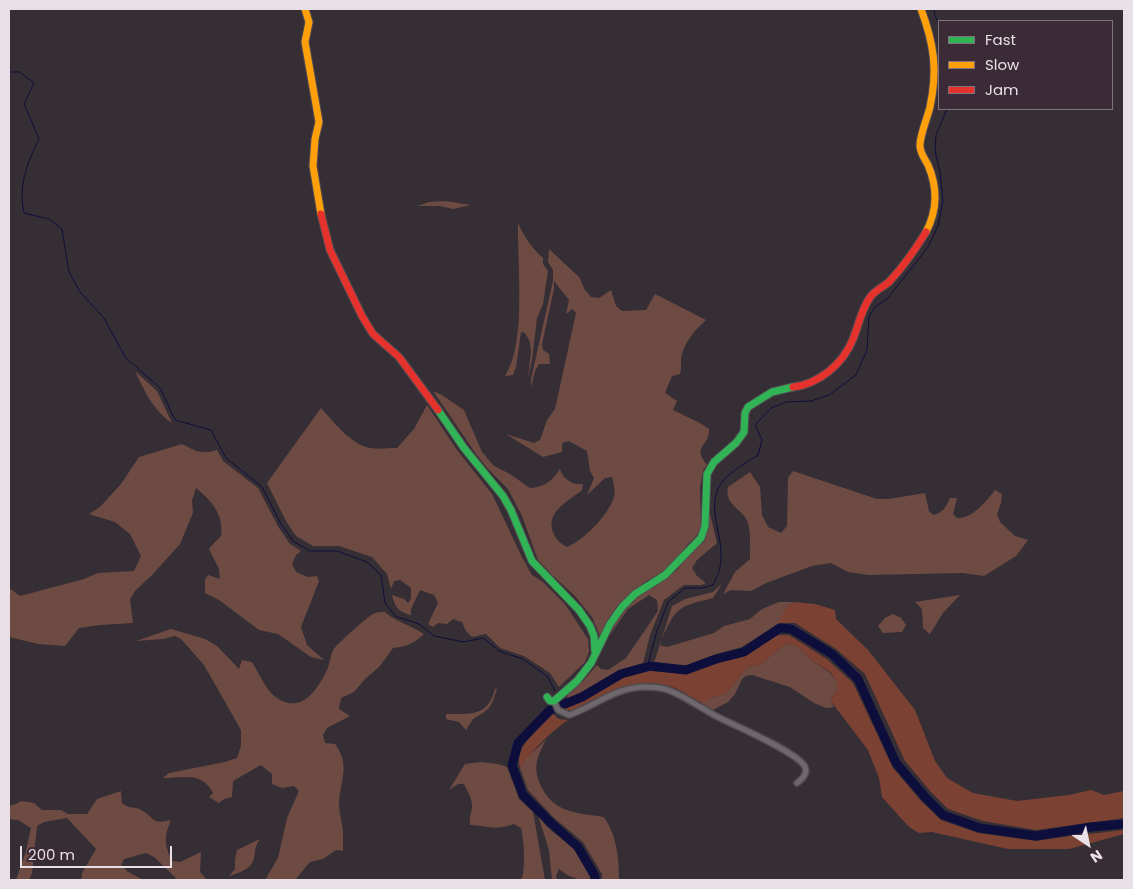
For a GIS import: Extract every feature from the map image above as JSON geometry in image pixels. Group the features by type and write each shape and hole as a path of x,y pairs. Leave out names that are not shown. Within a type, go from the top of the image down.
{"street":[{"path":"304,9 309,22 305,42 319,122 315,139 313,166 322,223 330,250 362,316 373,334 399,357 430,397 464,448 512,510 523,542 535,565 584,618 594,636 595,657"},
{"path":"554,701 581,677 595,657 613,618 621,607 634,595 674,567 689,548 702,536 705,528 704,488 707,472 745,431 746,410 750,404 779,389 808,384 822,376 846,354 852,342 861,312 872,295 890,281 914,250 933,218 935,205 933,178 920,152 920,144 934,85 934,51 921,9"},
{"path":"547,697 550,701 554,701 558,710 569,715 617,692 631,688 660,688 672,691 720,718 748,730 796,758 804,765 806,770 805,775 798,783"}],"shaded area":[{"path":"445,201 471,205 453,209 440,206 418,206 429,202"},
{"path":"518,223 529,242 543,258 543,264 548,271 543,304 537,318 528,378 530,342 525,333 521,332 516,367 513,375 505,376 512,362 519,324"},
{"path":"549,249 579,277 585,290 591,297 599,298 611,290 616,306 622,311 646,310 655,294 706,320 686,344 681,356 680,374 672,376 665,393 677,401 673,410 709,429 709,435 701,450 707,465 703,470 700,488 701,527 698,534 671,565 660,574 646,581 619,604 608,619 600,636 592,617 575,596 538,560 522,516 508,489 476,454 433,391 464,410 482,452 494,466 510,474 530,488 548,483 560,469 563,476 569,481 583,484 582,490 561,506 553,516 552,529 556,538 562,544 567,547 574,544 600,520 613,500 614,486 612,477 605,478 587,495 594,478 590,471 587,451 569,441 562,443 562,452 543,457 506,434 534,443 540,440 547,420 555,409 576,313 572,309 566,314 569,300 554,281 542,344 543,350 549,354 550,364 539,364 531,387 531,379 553,281 553,270 548,262"},
{"path":"135,371 157,391 172,423 155,406"},
{"path":"427,405 457,450 492,494 532,575 543,582 565,604 588,639 589,652 585,662 559,687 550,673 524,656 500,648 486,634 472,637 466,631 462,622 453,619 447,624 438,623 433,627 428,624 438,603 434,595 420,590 411,609 411,615 400,611 392,595 404,599 408,603 411,599 411,588 400,580 394,581 391,589 387,574 372,557 339,546 313,546 296,536 286,521 267,483 321,408 353,440 366,447 382,449 397,448 414,429"},
{"path":"182,444 199,452 217,450 223,461 258,488 279,528 290,544 301,551 296,555 292,564 296,572 308,577 317,576 319,581 301,627 307,645 324,660 311,657 278,634 259,630 219,600 205,593 205,580 208,575 220,579 219,569 209,549 221,536 221,521 212,503 196,488 192,501 193,513 180,544 135,591 130,599 133,623 79,628 65,646 38,644 9,637 9,588 20,596 84,579 98,573 134,571 141,556 130,534 115,522 89,514 100,507 121,484 139,457"},
{"path":"793,471 877,499 925,493 929,511 933,515 944,509 950,498 957,498 953,514 957,518 963,518 974,512 995,490 1002,494 997,514 1000,522 1015,536 1028,540 1016,556 984,576 963,573 868,575 848,572 831,563 812,566 766,583 751,591 731,590 723,594 735,572 750,559 748,523 743,514 729,499 728,487 750,472 760,487 762,515 768,527 781,533 787,526 788,478"},
{"path":"708,512 717,543 697,560 692,568 697,576 706,583 701,585 684,585 664,600 650,635 643,663 622,669 567,699 568,693 583,681 597,665 601,669 608,670 626,658 658,611 657,600 649,595 628,609 609,636 617,619 626,607 637,598 677,570 692,551 704,542 708,530"},
{"path":"722,584 713,598 690,604 677,612 661,640 672,606 685,599 713,592"},
{"path":"960,595 943,613 930,634 923,628 922,609 915,602"},
{"path":"779,602 794,602 786,608 779,623 742,647 716,654 686,666 654,663 660,645 667,647 714,633 724,626 750,619 762,609"},
{"path":"794,602 815,604 835,610 836,619 868,650 915,710 935,761 947,778 973,793 1017,801 1069,795 1091,790 1104,795 1124,791 1124,818 1036,830 983,821 948,809 905,761 865,674 836,649 795,623 778,623 786,608"},
{"path":"385,612 424,634 410,644 393,648 379,667 354,692 341,698 339,709 350,716 327,728 323,735 325,743 335,744 343,759 344,766 339,811 343,831 343,851 336,850 323,859 310,862 295,880 265,880 278,858 287,818 299,791 294,786 282,788 272,784 272,774 261,765 233,781 232,797 224,799 219,803 209,797 213,793 203,781 191,777 163,778 169,773 237,758 241,746 241,730 204,665 181,639 175,636 136,641 171,629 205,639 217,646 239,669 242,660 252,662 264,684 273,695 282,701 298,703 305,700 317,688 327,669 335,647 370,616"},
{"path":"893,614 901,618 906,625 902,632 883,633 878,626 885,618"},
{"path":"778,635 789,635 828,660 853,683 893,768 921,801 941,820 978,833 1036,841 1124,830 1124,834 1069,849 1008,849 932,832 919,833 909,827 882,797 879,778 868,750 830,700 837,690 837,682 831,673 809,658 798,647 789,643 760,665 747,667 725,694 713,697 703,703 675,688 648,683 634,684 621,688 571,711 562,709 583,701 622,678 650,671 685,674 743,657"},
{"path":"789,643 798,647 809,658 830,673 837,682 837,690 830,700 834,707 826,708 814,703 790,687 752,675 742,679 735,694 728,702 713,710 701,703 725,694 747,667 760,665"},
{"path":"495,689 497,689 489,708 473,719 466,730 459,722 446,719 446,714 463,714 483,709 488,705"},
{"path":"553,714 559,719 568,720 529,755 520,768 519,760 524,745 535,731"},
{"path":"546,740 536,767 540,784 545,794 551,801 567,810 604,817 612,832 616,847 619,880 602,880 602,874 583,842 553,817 528,790 520,768 526,758"},
{"path":"481,762 507,767 519,799 533,812 545,880 521,880 524,870 524,855 521,828 514,824 496,828 470,825 472,802 464,784 458,784 449,790 465,764"},
{"path":"121,791 122,803 125,805 141,810 154,820 160,822 171,820 166,840 167,850 172,861 180,862 201,852 200,872 207,880 176,880 154,857 146,853 124,859 121,865 127,871 143,880 81,880 82,873 96,849 67,818 44,822 37,826 32,873 29,880 16,880 26,851 31,828 18,820 9,819 9,806 21,801 34,803 42,810 61,810 68,814 87,814 97,799"},
{"path":"538,815 547,827 574,849 590,880 573,878 559,869 556,876 557,880 552,880 549,850"},
{"path":"260,839 251,865 241,872 229,876 235,869 237,850"}],"waterway":[{"path":"934,9 938,21"},
{"path":"9,72 20,72 34,83 24,104 39,139 31,157 23,184 22,203 24,213 49,219 62,229 69,272 80,292 104,318 125,357 160,388 175,420 211,430 226,458 262,487 281,524 293,541 310,551 337,551 367,562 381,575 385,603 395,616 419,624 434,636 464,642 483,638 499,651 523,659 548,677 555,691"},
{"path":"647,667 657,631 668,602 685,588 702,588 713,585 716,579 721,559 715,515 716,494 721,484 729,475 758,455 762,440 755,425 771,408 786,402 811,401 829,395 856,375 867,350 869,316 876,306 887,299 928,247 938,226 943,201 940,172 935,151 936,135 947,110"},
{"path":"595,880 595,876 578,847 523,795 512,765 518,743 550,710 582,697 621,674 650,666 686,670 716,659 744,652 780,628 791,629 832,654 858,679 896,763 943,815 980,828 1036,836 1124,824"}],"traffic: fast":[{"path":"547,697 550,701 554,701 577,681 591,663 610,624 622,607 635,594 665,575 701,538 705,526 707,474 714,462 736,443 744,432 745,413 748,407 772,392 793,387"},
{"path":"438,410 464,448 503,496 511,510 532,561 579,610 590,626 594,636 595,652"}],"traffic: slow":[{"path":"305,9 309,22 305,42 319,122 315,139 313,166 321,214"},
{"path":"921,9 932,46 934,69 930,107 920,144 921,153 928,165 935,191 934,208 926,232"}],"traffic: jam":[{"path":"321,214 330,250 362,316 373,334 399,357 438,410"},
{"path":"793,387 812,382 821,377 843,357 849,348 868,301 873,294 889,282 909,258 926,232"}]}
